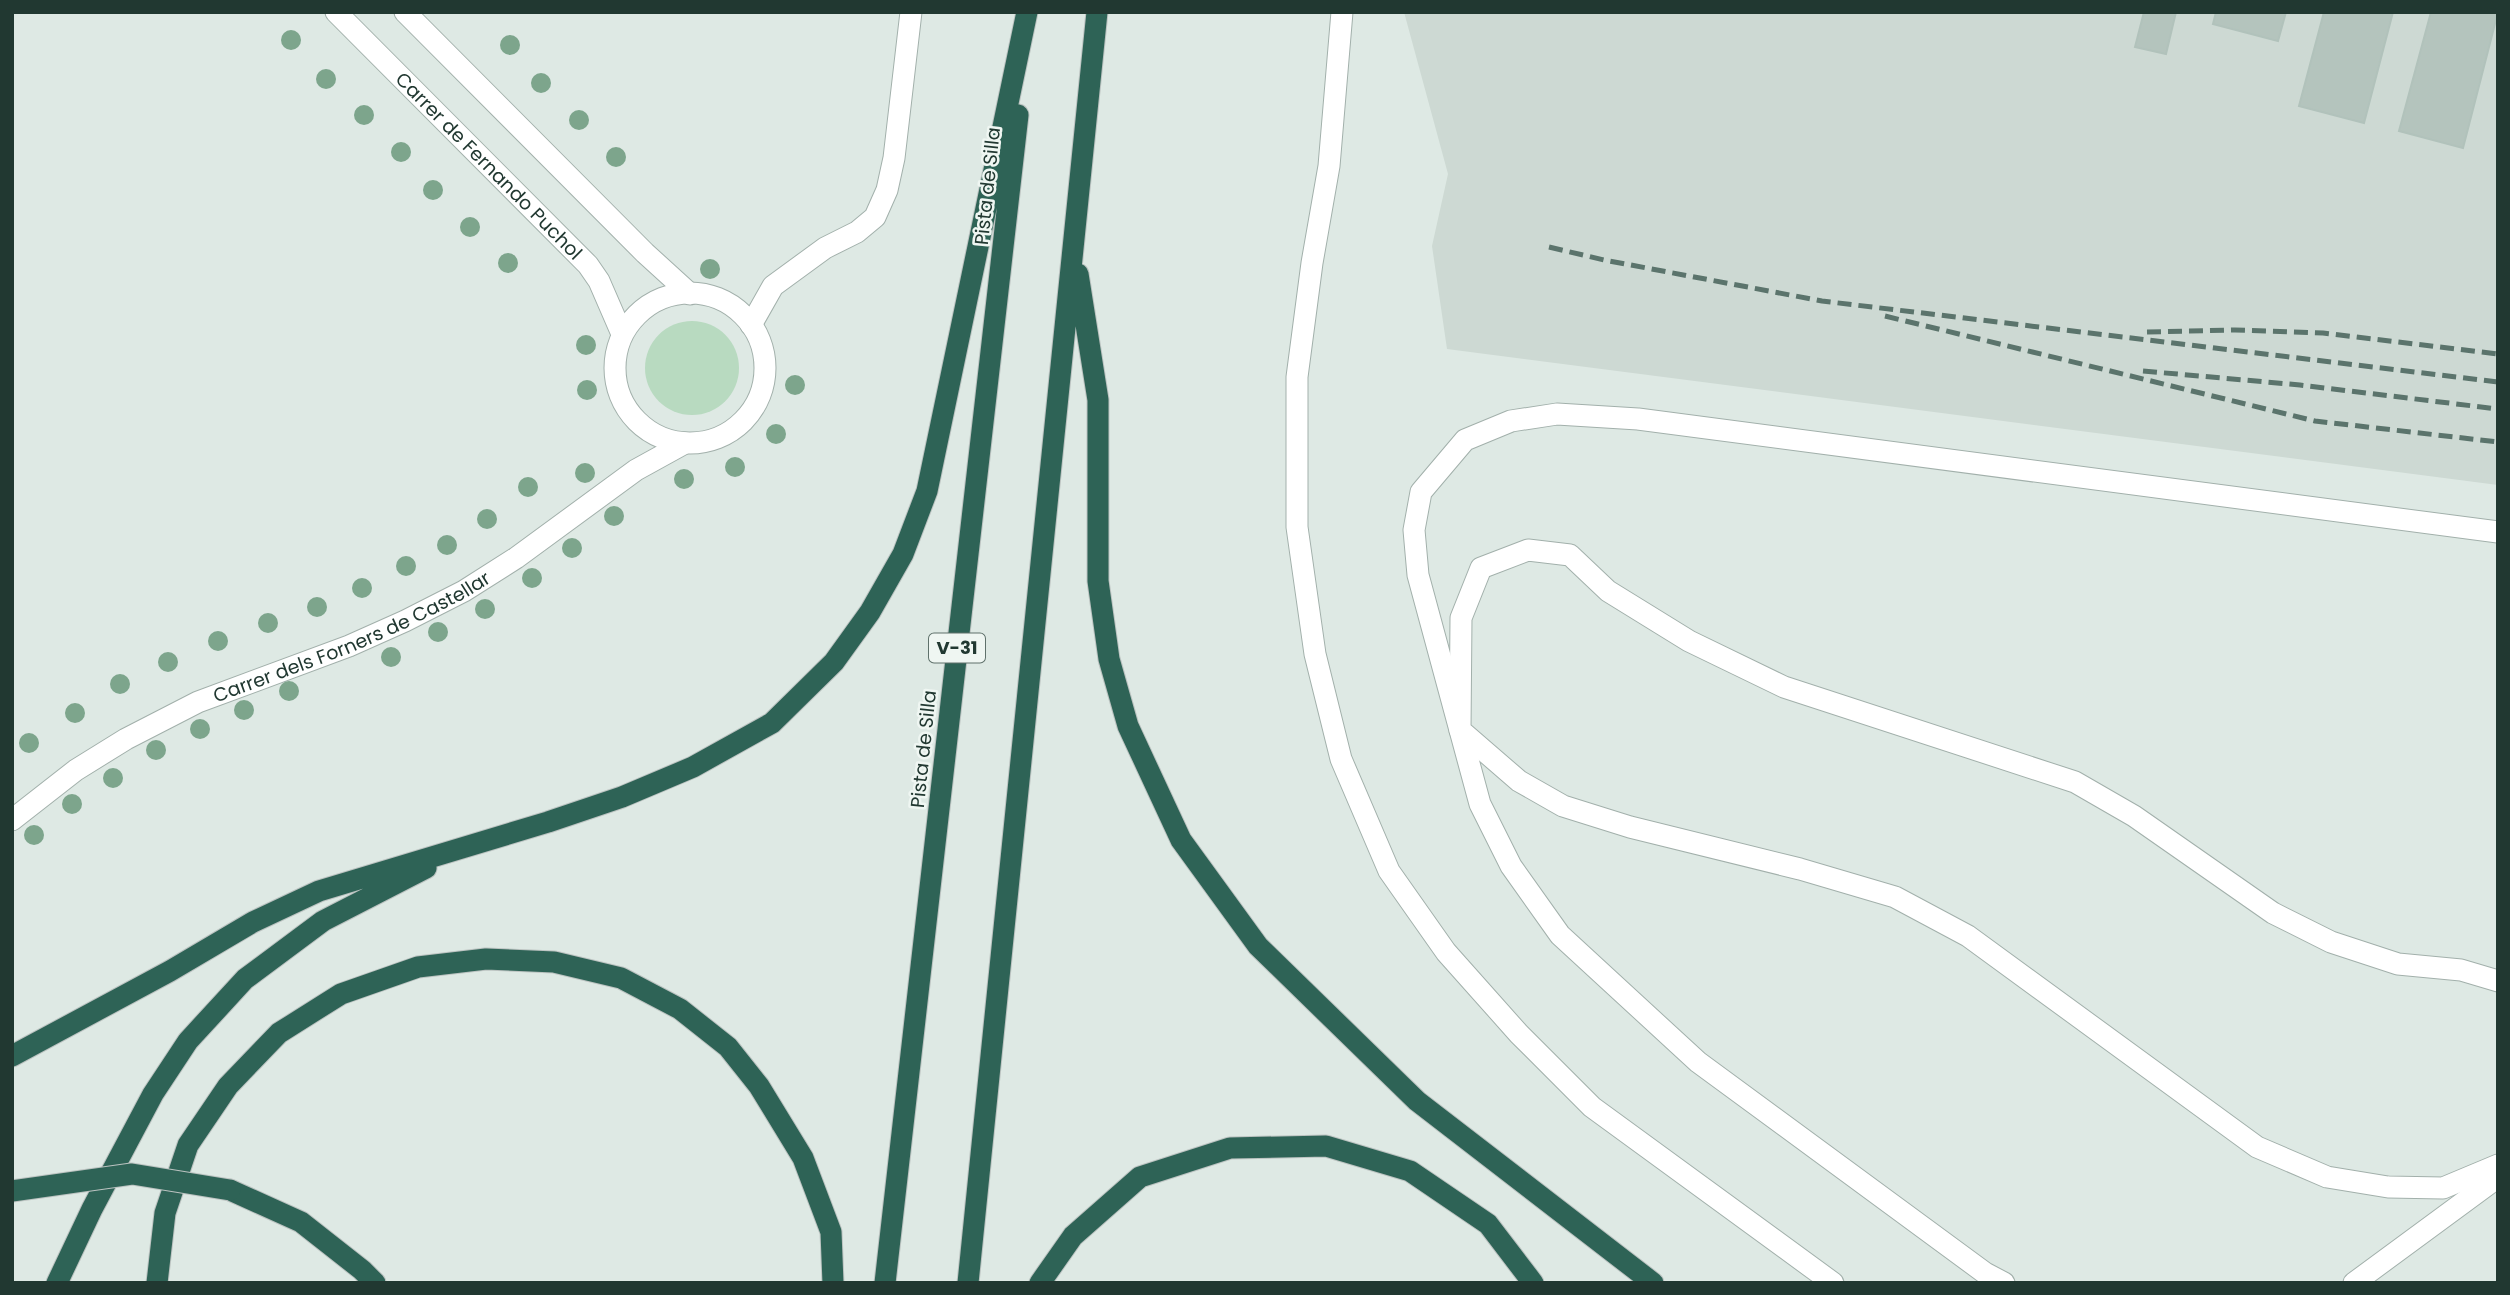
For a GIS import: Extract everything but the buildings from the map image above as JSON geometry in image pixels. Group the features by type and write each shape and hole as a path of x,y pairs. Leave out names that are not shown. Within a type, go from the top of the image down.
{"highway":[{"path":"12,1056 170,971 253,922 319,891 548,822 622,797 693,767 772,723 834,662 870,612 902,554 927,491 1028,12"},
{"name":"Pista de Silla","path":"885,1283 1028,12"},
{"path":"968,1283 1097,12"},
{"path":"1074,247 1098,400 1098,581 1110,659 1128,726 1181,840 1258,946 1417,1101 1653,1283"},
{"path":"57,1283 92,1209 153,1094 188,1041 245,979 323,921 478,842"},
{"path":"157,1283 165,1213 188,1145 229,1086 279,1033 341,994 418,967 486,959 554,962 621,978 680,1009 728,1048 759,1086 803,1158 831,1232 833,1283"},
{"path":"1040,1283 1073,1237 1140,1177 1230,1149 1326,1146 1410,1171 1488,1224 1534,1283"},
{"path":"12,1191 132,1174 230,1190 301,1222 375,1283"}],"street":[{"name":"Carrer de Fernando Puchol","path":"336,12 588,265 599,281 622,334"},
{"path":"405,12 645,253 690,294"},
{"path":"751,325 773,286 825,248 857,232 875,217 887,190 894,158 911,12"},
{"path":"1342,12 1329,166 1312,263 1297,377 1297,527 1315,654 1341,759 1389,872 1446,951 1519,1034 1592,1107 1833,1283"},
{"path":"680,293 690,294 705,294 729,303 751,325 761,341 766,366 763,390 751,413 733,430 710,441 685,443 661,437 640,424 625,405 616,382 615,358 622,334 637,314 657,300 680,293"},
{"path":"2004,1283 1985,1273 1698,1062 1560,935 1511,866 1480,804 1418,575 1414,530 1421,492 1465,440 1511,421 1557,414 1638,419 2498,532"},
{"name":"Carrer dels Forners de Castellar","path":"12,820 76,770 125,739 198,702 349,646 464,591 516,558 636,470 685,443"},
{"path":"1460,730 1461,618 1481,568 1528,550 1570,555 1619,598 1689,641 1784,688 2075,782 2134,816 2273,913 2331,942 2398,964 2461,970 2498,981"},
{"path":"1460,730 1519,780 1563,806 1630,827 1800,869 1895,897 1968,936 2257,1147 2327,1177 2388,1187 2443,1188 2498,1165"},
{"path":"2354,1283 2498,1177"}],"shaded area":[{"path":"1404,12 2498,12 2498,485 1447,349 1432,246 1448,174"}],"green space":[{"path":"692,321 710,325 725,335 735,350 739,368 735,386 725,401 710,411 692,415 674,411 659,401 649,386 645,368 649,350 659,335 674,325"}],"railway":[{"path":"1549,247 1822,301 2498,382"},
{"path":"1885,316 2315,421 2498,442"},
{"path":"2147,332 2235,330 2323,333 2498,354"},
{"path":"2143,371 2300,385 2498,409"}]}
